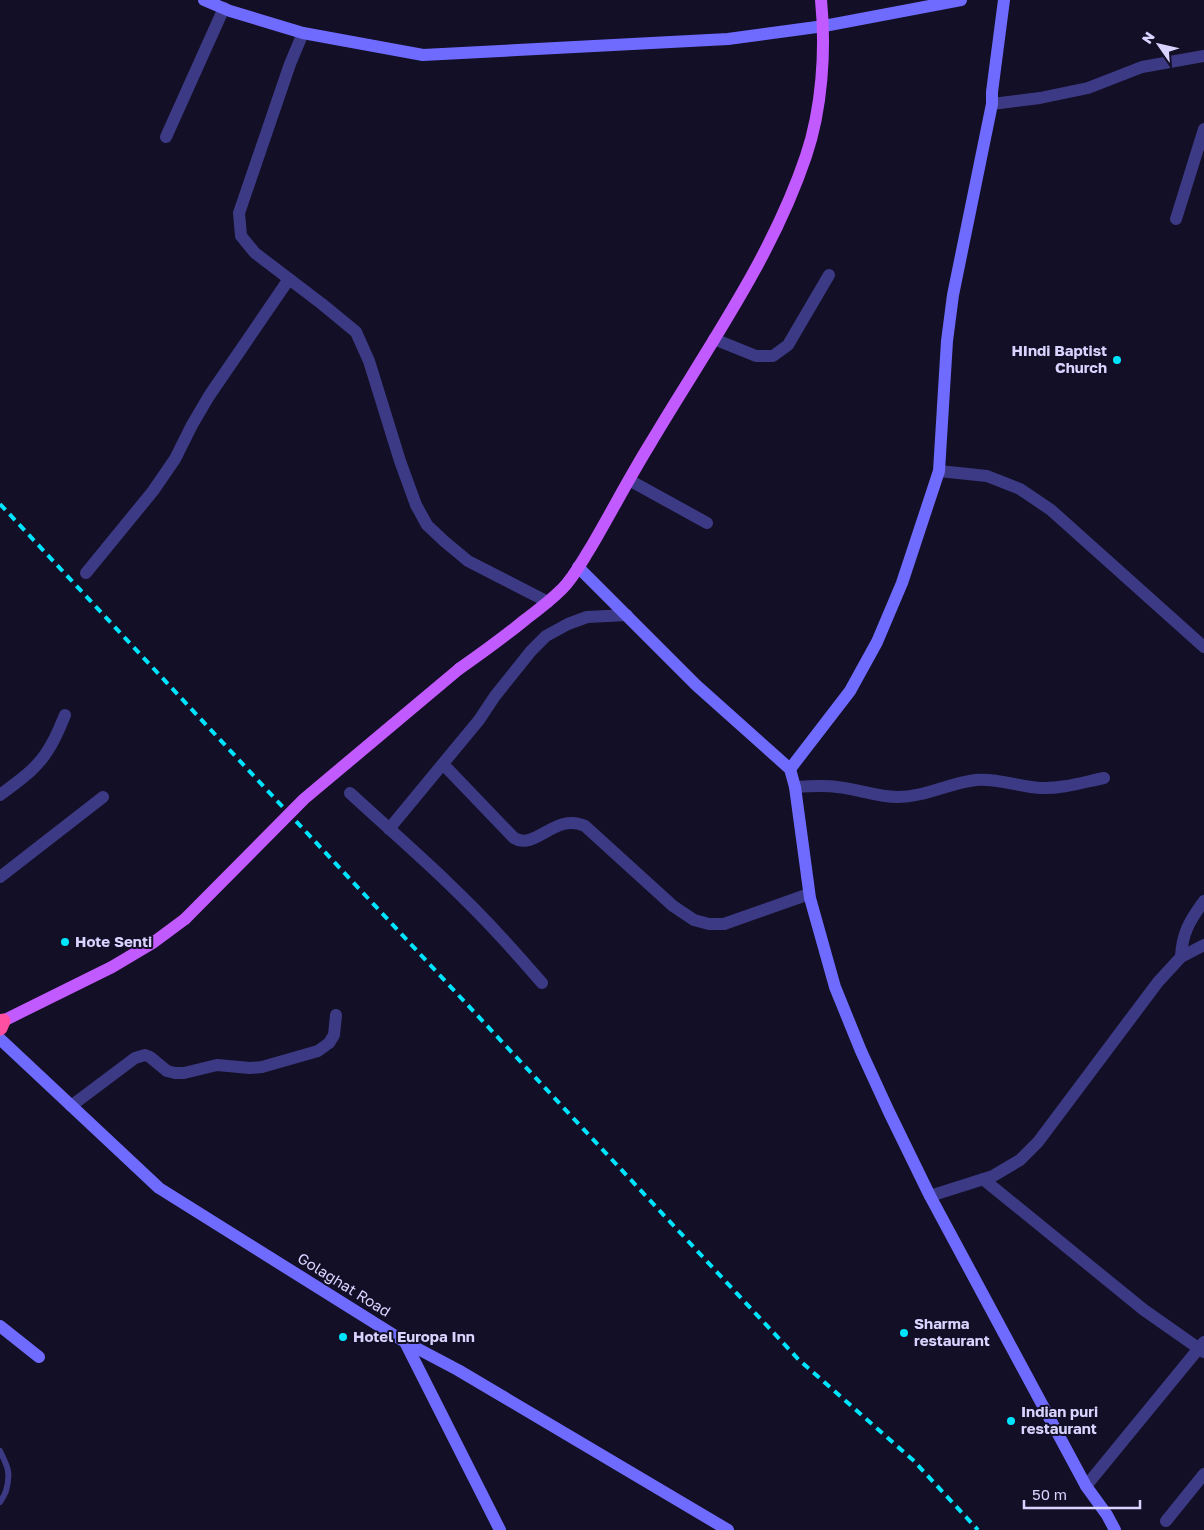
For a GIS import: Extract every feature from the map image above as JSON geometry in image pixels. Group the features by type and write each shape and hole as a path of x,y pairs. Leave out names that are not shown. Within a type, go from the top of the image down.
{"main road":[{"path":"1,1024 112,966 154,942 185,919 304,799 459,669 491,647 563,588 578,567 744,288 790,198 807,155 817,114 824,26 822,0"}],"street":[{"path":"204,0 303,33 423,55 728,38 824,26 961,0"},
{"path":"790,769 850,692 877,642 902,583 939,471 947,341 953,295 992,104 1004,0"},
{"path":"166,137 224,8"},
{"path":"303,33 290,64 239,213 242,236 255,253 356,332 370,361 400,461 416,506 427,525 468,561 548,602"},
{"path":"992,104 1040,98 1088,88 1142,67 1204,56"},
{"path":"1176,219 1204,129"},
{"path":"714,339 756,356 773,356 788,345 829,276"},
{"path":"86,573 152,491 175,459 192,425 210,396 289,279"},
{"path":"939,471 987,476 1020,489 1044,505 1204,647"},
{"path":"629,480 707,523"},
{"path":"578,567 696,685 790,769 795,787 809,894 835,987 889,1112 930,1196 1086,1486 1108,1515 1115,1530"},
{"path":"389,829 479,720 531,651 546,636 568,624 588,617 627,615"},
{"path":"0,795 40,762 49,750 65,715"},
{"path":"443,764 514,838 520,841 527,841 563,823 576,822 585,826 673,906 694,920 708,924 724,924 809,894"},
{"path":"795,787 820,785 839,787 882,797 899,797 912,796 974,780 989,779 1038,788 1052,788 1104,778"},
{"path":"350,793 495,930 542,984"},
{"path":"0,877 103,797"},
{"path":"1180,957 1186,929 1204,902"},
{"path":"930,1196 993,1176 1020,1160 1038,1142 1158,982 1180,957 1204,945"},
{"path":"71,1106 135,1058 144,1055 150,1057 167,1070 184,1073 217,1065 250,1068 262,1067 318,1052 329,1043 334,1034 336,1015"},
{"name":"Golaghat Road","path":"0,1039 159,1188 405,1342 458,1370 728,1530"},
{"path":"983,1179 1144,1310 1202,1348 1086,1486"},
{"path":"0,1326 39,1357"},
{"path":"405,1342 500,1530"},
{"path":"1166,1521 1204,1474"}],"lane":[{"path":"0,1451 6,1462 9,1478 0,1502"}],"railway":[{"path":"0,504 799,1360 913,1460 978,1530"}],"place":[{"name":"HIndi Baptist Church","path":"1117,360"},
{"name":"Hote Senti","path":"65,942"},
{"name":"Sharma restaurant","path":"904,1333"},
{"name":"Hotel Europa Inn","path":"343,1337"},
{"name":"Indian puri restaurant","path":"1011,1421"}]}
